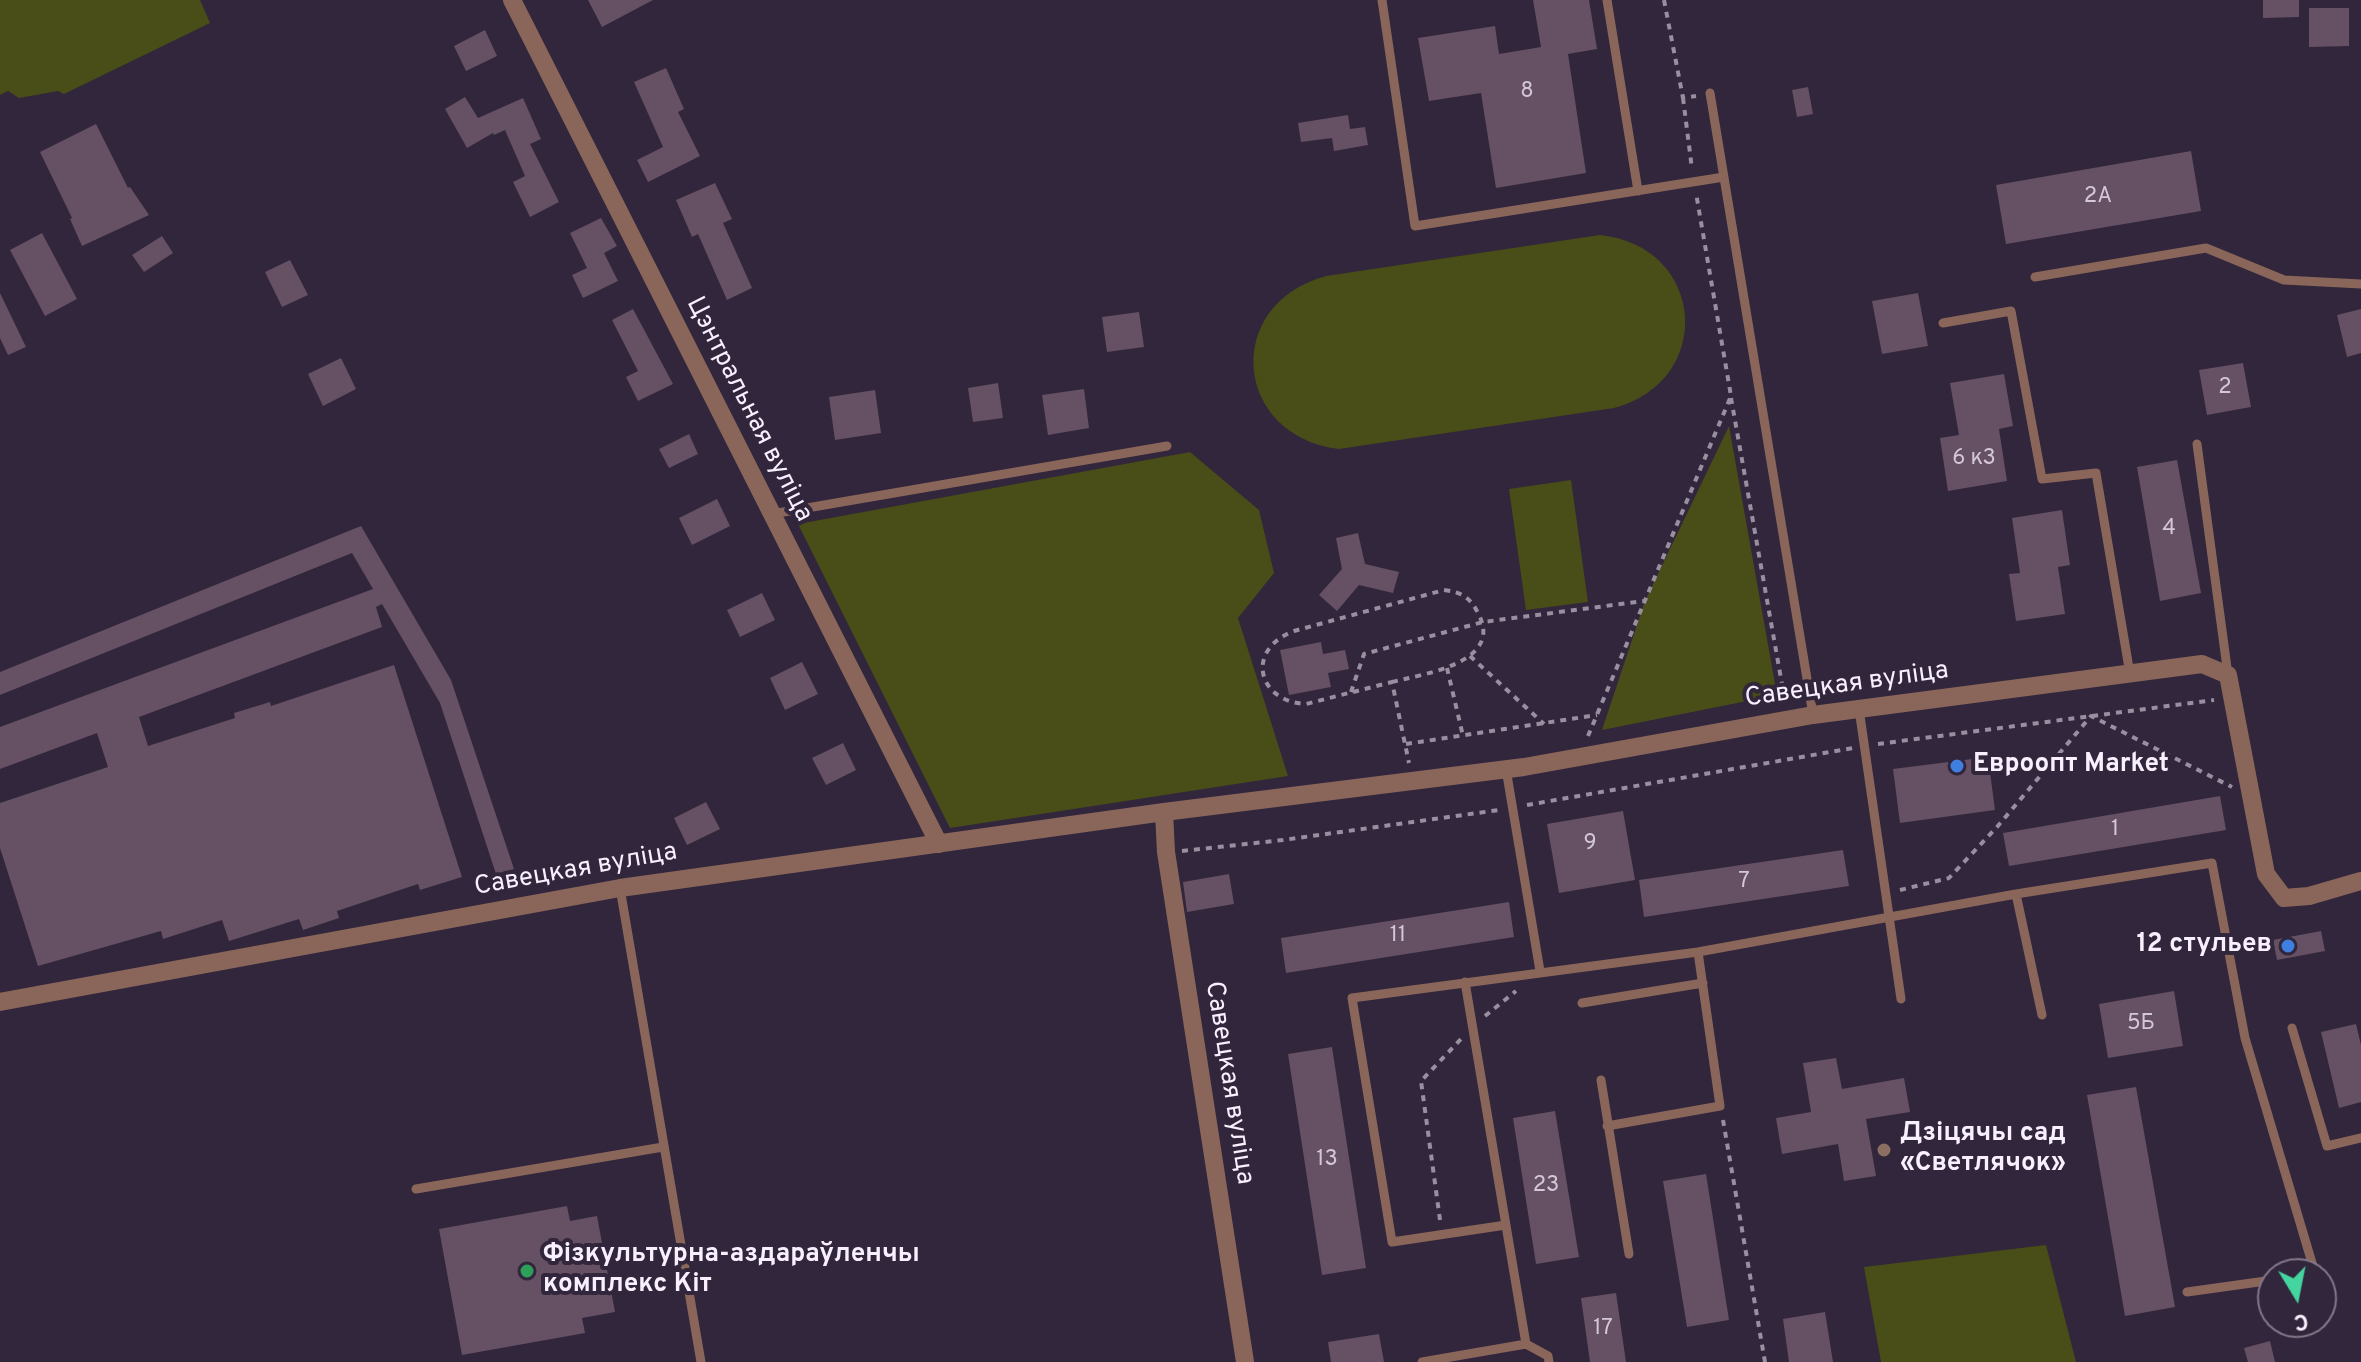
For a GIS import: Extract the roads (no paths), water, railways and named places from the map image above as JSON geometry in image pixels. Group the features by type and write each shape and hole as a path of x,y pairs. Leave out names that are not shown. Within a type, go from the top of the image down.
{"street":[{"name":"Цэнтральная вуліца","path":"512,0 939,844"},
{"name":"Савецкая вуліца","path":"0,1002 620,888 1164,812 1506,769 1813,715 2202,664 2228,675"},
{"path":"2228,675 2266,874 2284,898 2309,896 2361,881"},
{"name":"Савецкая вуліца","path":"1164,812 1166,852 1243,1362"}],"lane":[{"path":"1382,0 1415,226 1724,177"},
{"path":"1607,0 1638,191"},
{"path":"1710,93 1813,715"},
{"path":"2035,277 2206,248 2284,280 2361,284"},
{"path":"1943,323 2011,311 2042,479 2096,473 2130,674"},
{"path":"2197,444 2228,675"},
{"path":"772,514 1167,446"},
{"path":"1859,709 1901,999"},
{"path":"1506,769 1540,971"},
{"path":"1506,1225 1392,1242 1352,998 1698,952 2016,894 2212,863 2245,1038 2311,1258"},
{"path":"620,888 701,1362"},
{"path":"2016,894 2042,1015"},
{"path":"1607,1126 1720,1106 1698,952"},
{"path":"1465,982 1526,1344"},
{"path":"1582,1003 1703,983"},
{"path":"2292,1028 2327,1146 2361,1138"},
{"path":"1601,1080 1629,1254"},
{"path":"416,1189 663,1147"},
{"path":"2187,1292 2257,1282"},
{"path":"1422,1362 1526,1344 1548,1356 1549,1362"}],"place":[{"name":"Евроопт Market","path":"1957,766"},
{"name":"12 стульев","path":"2288,946"},
{"name":"Дзіцячы сад «Светлячок»","path":"1884,1150"},
{"name":"Фізкультурна-аздараўленчы комплекс Кіт","path":"527,1271"}]}
